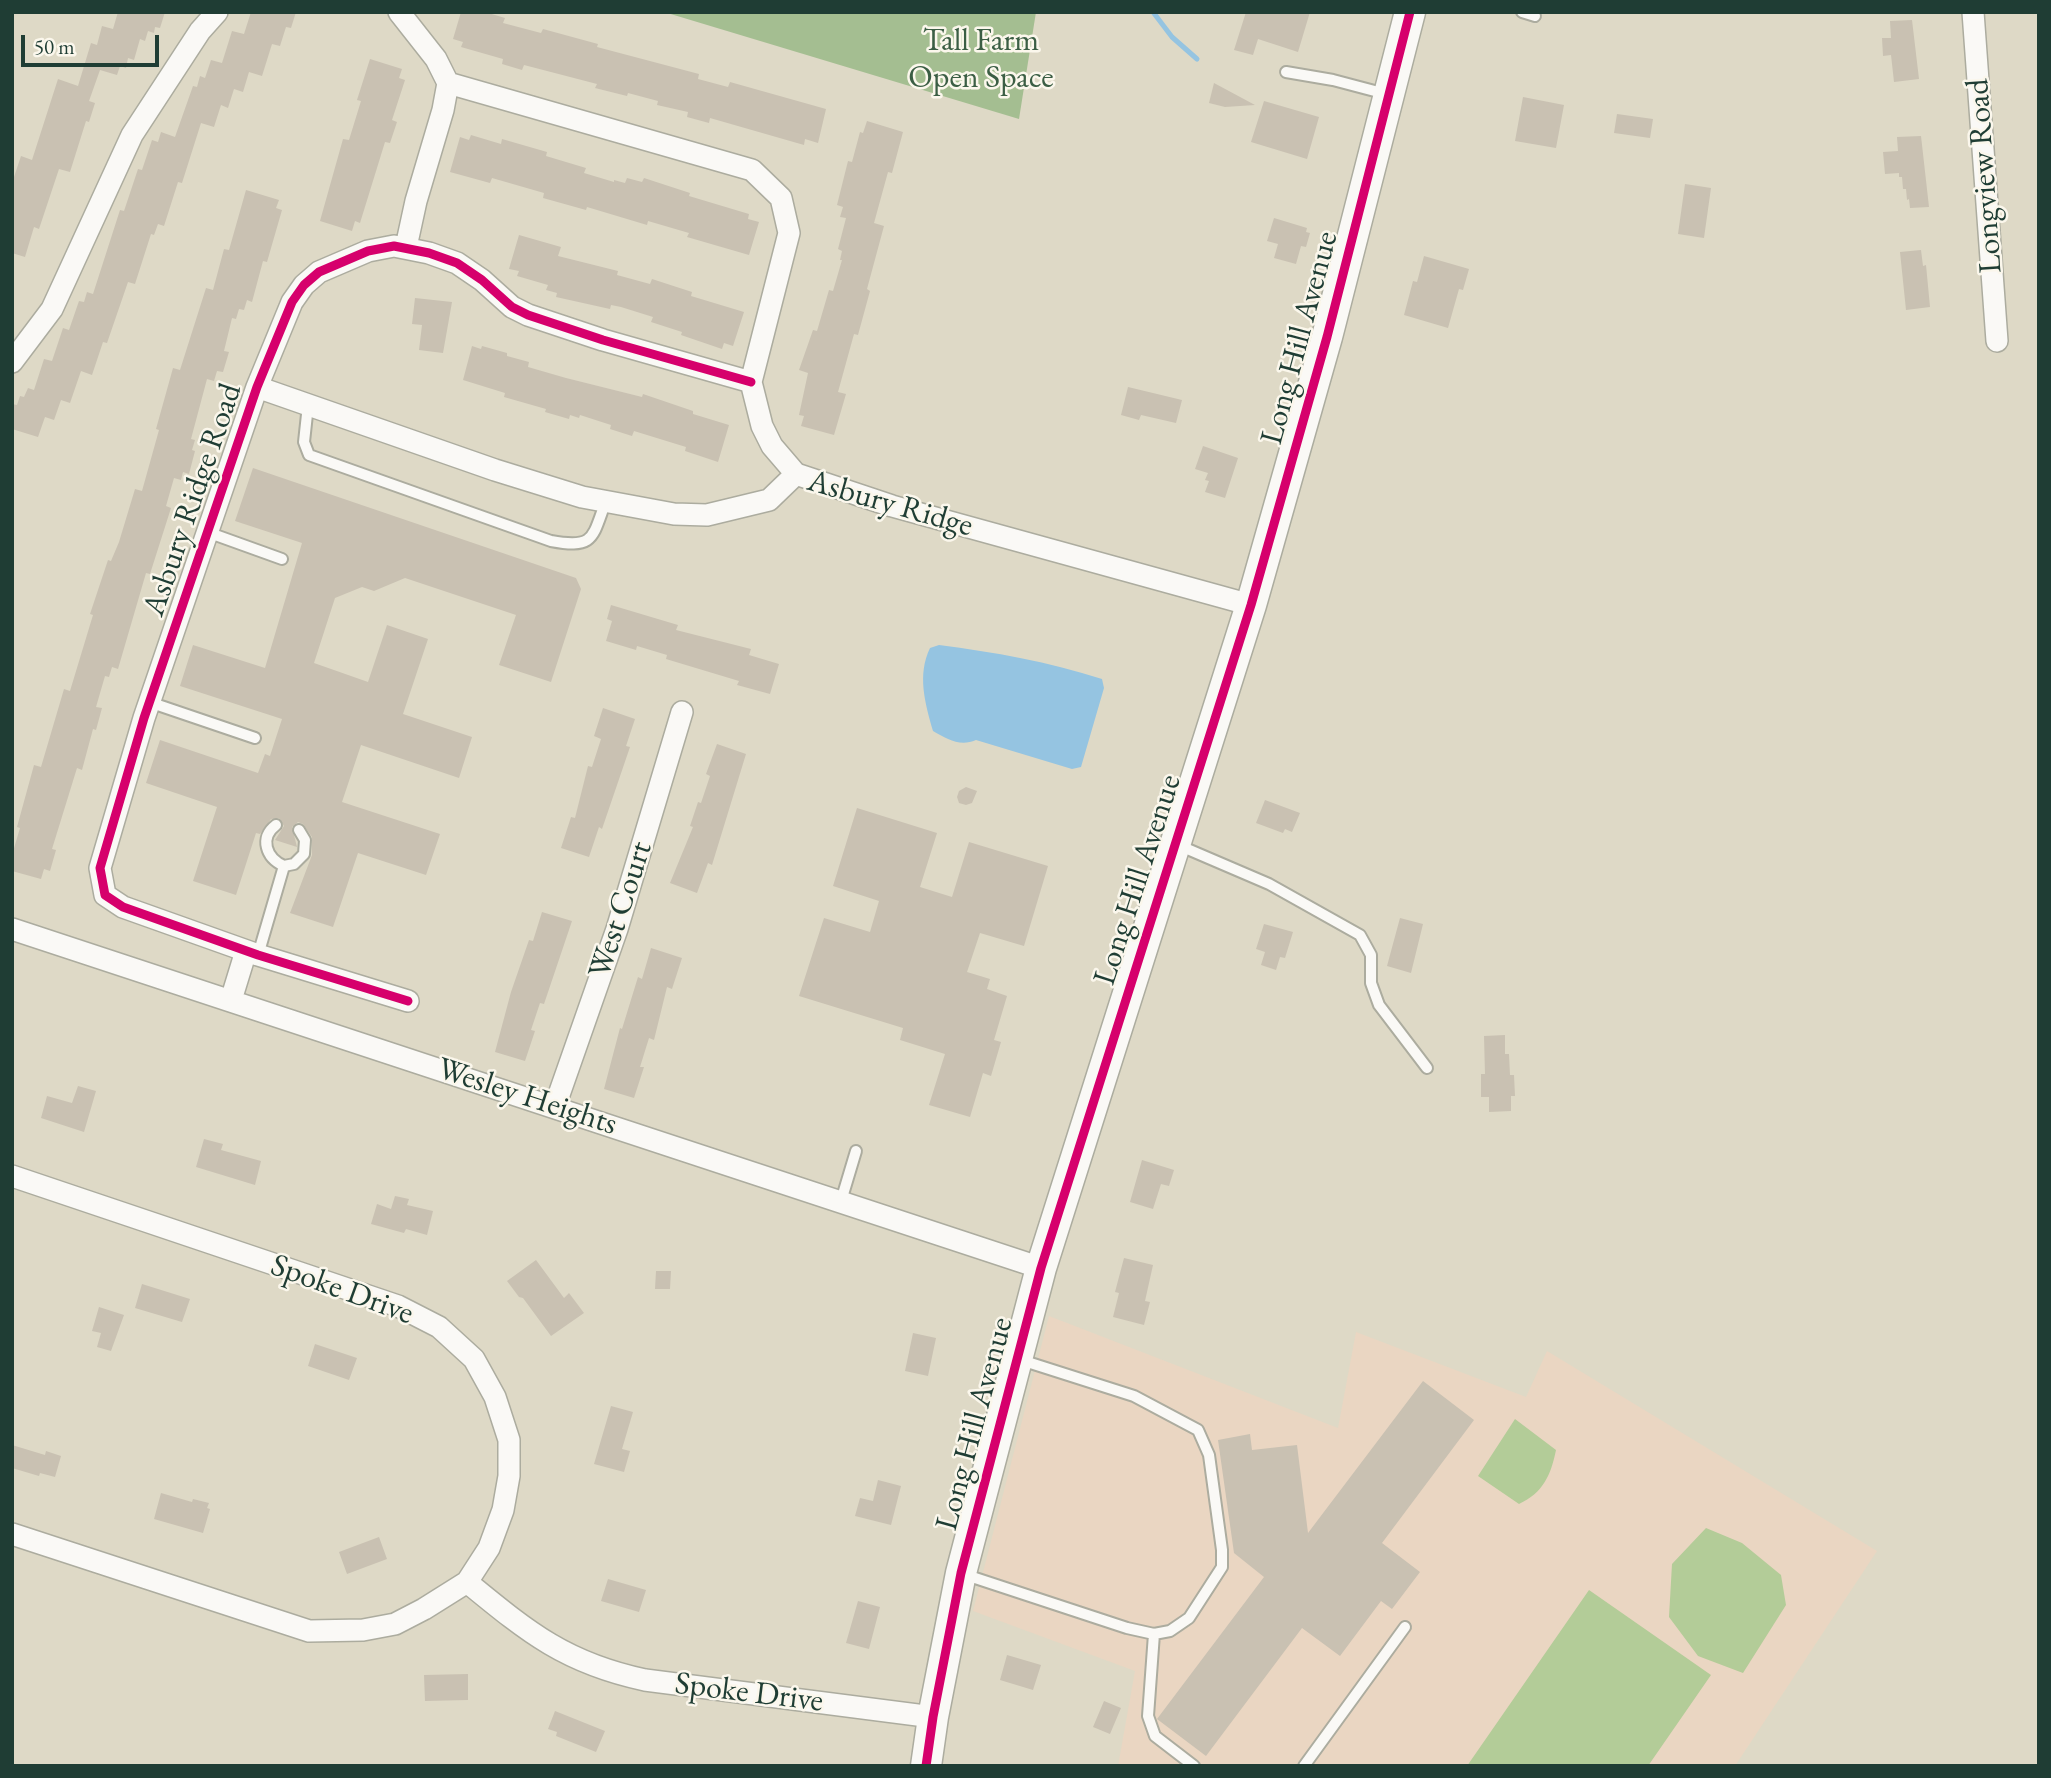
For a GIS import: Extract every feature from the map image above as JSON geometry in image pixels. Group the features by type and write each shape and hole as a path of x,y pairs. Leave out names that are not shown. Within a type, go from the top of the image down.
{"street":[{"path":"12,362 52,309 132,135 200,31 217,12"},
{"path":"399,12 436,59 448,83 406,247"},
{"name":"Long Hill Avenue","path":"926,1766 961,1573 1041,1268 1251,605 1327,337 1410,12"},
{"name":"Longview Road","path":"1973,12 1997,341"},
{"path":"448,83 752,170 781,198 789,233 751,382 762,426 772,446 796,474"},
{"name":"Asbury Ridge Road","path":"408,1001 252,953 123,907 105,895 100,868 149,702 257,387 284,318 304,285 319,272 349,258 394,246 406,247 457,263 482,280 512,307 528,315 603,340 751,382"},
{"name":"Asbury Ridge","path":"257,387 495,470 582,497 674,514 707,516 769,500 796,474 892,506 1251,605"},
{"name":"West Court","path":"555,1106 617,929 682,712"},
{"name":"Wesley Heights","path":"12,929 1041,1268"},
{"path":"231,1000 252,953"},
{"name":"Spoke Drive","path":"12,1175 398,1306 439,1327 474,1359 495,1397 509,1440 509,1476 503,1510 489,1548 467,1582 395,1624 363,1630 309,1631 12,1534"},
{"name":"Spoke Drive","path":"467,1582 550,1646 613,1673 645,1680 933,1717"}],"lane":[{"path":"1522,12 1535,16"},
{"path":"1286,72 1333,80 1389,95"},
{"path":"308,405 304,442 309,455 551,541 573,545 588,540 594,533 607,501"},
{"path":"207,533 282,559"},
{"path":"149,702 255,738"},
{"path":"276,825 268,835 266,846 271,857 284,866 294,864 304,854 305,840 299,830"},
{"path":"1175,844 1269,884 1360,935 1371,955 1371,983 1379,1005 1427,1068"},
{"path":"252,953 284,866"},
{"path":"841,1201 856,1151"},
{"path":"961,1573 1127,1628 1154,1634 1170,1631 1189,1618 1222,1567 1209,1455 1198,1430 1134,1396 1017,1359"},
{"path":"1304,1766 1405,1627"},
{"path":"1154,1634 1148,1716 1155,1736 1194,1766"}],"shaded area":[{"path":"1049,1316 1338,1428 1356,1332 1526,1397 1547,1351 1877,1551 1735,1766 1118,1766 1135,1671 973,1611"}],"green space":[{"name":"Tall Farm Open Space","path":"664,12 1036,12 1019,119"},
{"path":"1515,1419 1556,1450 1545,1482 1527,1500 1519,1504 1478,1476"},
{"path":"1706,1528 1742,1543 1781,1575 1786,1605 1743,1673 1698,1656 1669,1617 1672,1564"},
{"path":"1589,1590 1711,1675 1648,1766 1467,1766"}],"water":[{"path":"939,645 1021,658 1102,679 1104,688 1081,767 1072,769 976,740 964,743 954,741 933,731 923,679 930,648"}],"building":[{"path":"118,12 165,12 160,28 155,27 154,33 148,31 145,41 140,39 134,60 128,58 126,68 120,66 117,75 100,70 89,101 95,103 89,122 86,121 70,172 59,169 39,229 34,227 25,257 12,253 12,183 21,156 32,160 58,79 78,86 91,43 97,45 102,26 113,29"},
{"path":"251,12 296,12 291,28 286,27 280,46 272,44 262,76 249,72 243,92 234,89 228,108 221,105 214,127 201,123 182,183 178,182 164,226 158,224 154,235 151,234 135,284 128,282 107,343 103,342 92,375 81,371 70,403 61,400 54,420 45,417 38,437 12,429 12,404 17,405 20,396 24,397 28,388 34,390 44,359 52,361 63,328 69,330 79,301 84,302 87,292 93,294 120,210 124,211 138,169 142,170 152,140 158,142 161,132 175,137 193,86 197,87 200,76 205,78 211,60 222,63 232,31 244,34"},
{"path":"461,12 485,12 505,18 503,23 541,33 543,29 598,44 597,47 699,74 698,79 728,87 730,82 826,109 818,143 805,139 804,145 710,118 709,123 687,117 688,112 657,105 658,101 595,88 597,84 524,65 522,70 502,64 503,59 461,47 463,42 453,39"},
{"path":"1246,12 1310,12 1298,52 1258,39 1253,55 1234,50"},
{"path":"1912,20 1919,79 1894,82 1891,55 1883,56 1882,38 1891,38 1890,21"},
{"path":"370,59 402,69 399,78 405,80 392,120 397,122 390,143 385,142 360,223 355,221 352,231 320,221 343,139 349,140 361,101 357,100"},
{"path":"1214,83 1255,105 1225,107 1209,103"},
{"path":"1523,97 1564,105 1556,148 1515,141"},
{"path":"1264,101 1319,117 1307,159 1251,142"},
{"path":"1617,114 1653,119 1650,138 1614,133"},
{"path":"867,121 903,132 892,173 888,172 874,223 884,226 858,335 854,334 838,392 846,394 834,435 801,426 804,416 799,415 808,373 799,370 813,330 817,331 829,290 833,291 842,260 842,251 838,249 846,218 840,217 843,207 837,205 848,161 852,162 860,132 863,133"},
{"path":"471,135 501,144 502,139 547,152 546,156 586,168 584,173 614,182 625,183 627,178 642,182 644,178 690,193 689,196 749,214 748,219 759,222 749,255 687,237 689,233 648,221 647,225 587,207 586,210 543,198 544,193 492,178 490,183 450,172 460,137 469,140"},
{"path":"1921,136 1929,207 1910,208 1902,177 1899,177 1899,173 1885,174 1883,152 1898,151 1897,137"},
{"path":"1685,184 1711,188 1704,238 1678,234"},
{"path":"246,190 279,200 276,208 282,210 267,262 263,261 252,302 247,300 244,310 239,309 236,319 232,318 224,351 229,352 223,372 217,371 214,381 207,379 191,439 195,440 192,450 195,451 189,474 183,472 181,480 174,478 166,506 171,508 150,574 146,573 118,669 112,667 109,677 105,676 96,707 102,708 96,730 93,729 82,770 77,768 52,849 56,850 50,871 44,869 41,879 12,871 12,855 20,828 17,827 34,765 41,767 64,689 70,691 93,615 90,614 108,560 111,561 119,542 135,489 142,491 173,368 180,370 206,288 213,290 224,249 229,250"},
{"path":"1274,218 1307,228 1306,232 1310,233 1306,247 1301,246 1296,264 1274,258 1278,244 1267,241"},
{"path":"519,235 561,247 558,256 618,271 617,275 650,284 652,279 692,292 691,296 744,312 733,346 724,343 722,349 681,335 682,332 651,322 653,317 621,307 611,305 610,309 556,297 557,293 546,290 548,285 517,276 519,271 509,269"},
{"path":"1921,250 1923,266 1926,265 1930,307 1906,310 1900,252"},
{"path":"1424,256 1469,269 1463,290 1459,289 1448,328 1404,315 1413,281 1417,282"},
{"path":"415,298 452,302 443,353 419,350 422,325 412,324"},
{"path":"472,346 507,353 507,356 529,362 528,367 566,378 642,397 643,394 729,425 718,462 685,451 686,447 634,431 632,436 610,429 611,425 580,415 579,418 570,415 569,419 545,412 546,409 504,397 505,393 463,380"},
{"path":"1128,387 1182,400 1176,423 1141,415 1139,420 1121,415"},
{"path":"1203,446 1238,458 1225,498 1205,492 1209,481 1205,480 1208,473 1195,469"},
{"path":"253,468 576,578 581,589 551,682 499,665 516,615 405,578 374,591 362,587 335,598 314,663 368,682 387,625 428,639 403,714 472,737 459,778 361,745 342,802 440,834 426,875 358,853 333,927 290,913 312,855 312,837 303,824 298,822 292,827 297,847 275,840 284,826 279,818 271,819 260,834 256,833 236,895 193,881 217,807 146,783 160,740 258,773 265,754 270,756 282,719 180,686 193,645 265,668 302,543 235,521"},
{"path":"611,605 678,625 676,630 751,649 749,655 779,664 770,694 737,685 739,681 666,659 667,655 606,641 612,621 607,619"},
{"path":"603,708 635,719 626,746 630,747 602,829 599,827 589,857 561,848 571,817 575,818 588,766 592,767 601,739 594,736"},
{"path":"717,744 746,754 712,865 708,863 697,893 670,883 693,827 690,826 710,776 706,774"},
{"path":"966,787 977,791 972,803 966,805 959,803 957,797 959,791"},
{"path":"1265,800 1300,813 1292,832 1285,829 1283,833 1256,823"},
{"path":"857,808 937,833 920,887 952,897 969,842 1048,866 1024,946 980,933 967,972 990,979 987,989 1007,996 994,1040 1001,1042 991,1076 983,1073 970,1117 929,1105 945,1054 900,1040 903,1028 799,996 824,918 870,932 879,901 833,886"},
{"path":"542,912 572,921 544,1004 540,1003 531,1030 535,1031 525,1061 495,1052 511,992"},
{"path":"1400,918 1423,924 1411,973 1387,966"},
{"path":"1264,924 1293,932 1285,958 1280,957 1276,970 1261,965 1265,952 1256,949"},
{"path":"651,948 682,958 672,989 667,987 654,1040 649,1038 640,1067 644,1067 634,1098 604,1089 620,1028 622,1029 638,977 642,979"},
{"path":"1505,1035 1505,1054 1509,1054 1510,1075 1514,1075 1515,1096 1511,1096 1511,1111 1489,1112 1489,1097 1481,1097 1481,1074 1485,1074 1484,1036"},
{"path":"78,1086 96,1091 84,1132 41,1118 47,1096 72,1103"},
{"path":"204,1139 223,1144 221,1150 261,1161 255,1185 196,1167"},
{"path":"1142,1160 1174,1170 1169,1186 1161,1184 1153,1209 1130,1202"},
{"path":"395,1196 409,1199 407,1205 433,1211 427,1235 406,1229 404,1233 371,1224 377,1204 391,1209"},
{"path":"1124,1258 1153,1265 1145,1301 1150,1302 1144,1325 1113,1317 1119,1293 1115,1292"},
{"path":"536,1260 564,1298 569,1293 584,1313 551,1336 507,1281"},
{"path":"656,1271 671,1271 670,1289 655,1289"},
{"path":"142,1284 190,1299 182,1322 135,1308"},
{"path":"99,1307 124,1315 111,1351 97,1347 101,1333 92,1331"},
{"path":"913,1333 936,1338 928,1376 905,1371"},
{"path":"315,1344 357,1358 349,1380 308,1366"},
{"path":"1423,1381 1474,1420 1382,1543 1420,1572 1392,1609 1381,1601 1340,1656 1302,1628 1206,1756 1157,1719 1264,1577 1234,1553 1218,1440 1250,1434 1252,1450 1297,1445 1308,1533"},
{"path":"611,1406 633,1412 622,1449 630,1451 624,1472 594,1464"},
{"path":"12,1445 45,1455 46,1451 61,1456 55,1477 40,1473 39,1476 12,1468"},
{"path":"878,1480 901,1486 891,1525 855,1516 860,1498 873,1501"},
{"path":"161,1493 192,1502 193,1499 209,1503 207,1508 210,1509 203,1533 154,1519"},
{"path":"379,1537 387,1559 347,1574 339,1552"},
{"path":"608,1579 646,1590 639,1612 601,1601"},
{"path":"858,1601 880,1607 869,1649 846,1643"},
{"path":"1007,1655 1041,1665 1033,1690 1000,1680"},
{"path":"468,1674 468,1700 425,1701 424,1675"},
{"path":"1104,1701 1121,1708 1110,1734 1093,1727"},
{"path":"555,1711 605,1731 596,1752 556,1736 557,1732 548,1729"}],"waterway":[{"path":"1153,12 1172,37 1197,59"}],"cycle path":[{"path":"926,1766 961,1573 1041,1268 1251,605 1327,337 1410,12"},
{"path":"408,1001 258,955 123,907 105,895 100,868 144,718 257,387 292,302 304,285 319,272 368,251 394,246 429,253 457,263 482,280 512,307 528,315 603,340 751,382"}]}
